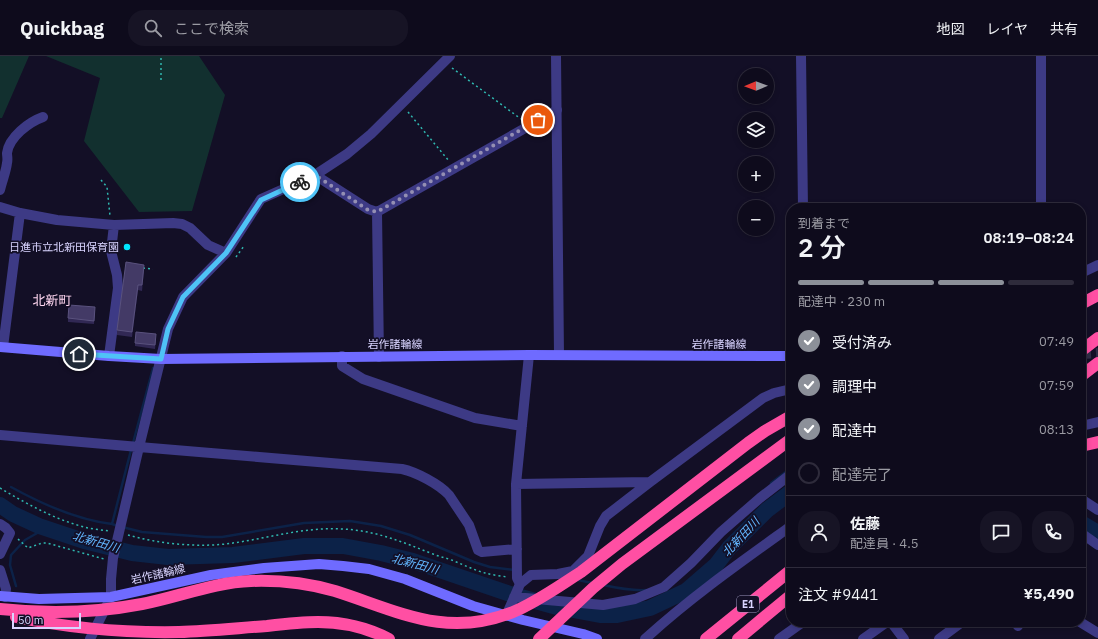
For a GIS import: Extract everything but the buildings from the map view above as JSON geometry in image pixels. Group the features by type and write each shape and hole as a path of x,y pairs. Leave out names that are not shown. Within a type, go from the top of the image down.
{"highway":[{"path":"1086,301 1098,295"},
{"path":"1086,347 1098,338"},
{"path":"1086,372 1098,363"},
{"path":"0,609 33,612 102,609 142,604 228,584 249,581 271,581 312,585 401,614 428,620 458,624 476,622 513,612 531,604 575,576 748,443 786,419"},
{"path":"1086,445 1098,442"},
{"path":"539,639 622,564 786,443"},
{"name":"E1","path":"706,639 786,574"},
{"name":"E1","path":"738,639 786,599"},
{"path":"0,614 66,625 136,631 179,632 318,622 361,628 380,634 389,639"}],"main road":[{"name":"岩作諸輪線","path":"1,347 161,359 529,355 786,356"},
{"name":"岩作諸輪線","path":"3,597 39,599 111,597 210,575 264,568 319,564 369,569 404,579 473,606 506,616 583,634 597,639"}],"street":[{"path":"556,56 559,356"},
{"path":"801,56 803,203"},
{"path":"1041,56 1041,203"},
{"path":"90,639 111,597 113,560 139,447 168,329 183,297 226,253 261,200 315,175 347,154 371,134 445,58"},
{"path":"315,175 368,210 377,212 557,110"},
{"path":"0,190 7,163 9,146 20,131 30,123 43,117"},
{"path":"0,207 20,213 57,220 112,225 182,224 190,228 208,245 226,253"},
{"path":"377,212 379,357"},
{"path":"1,347 20,213"},
{"path":"109,356 118,288 117,275 111,252 112,225"},
{"path":"1086,271 1098,265"},
{"path":"506,616 519,582 516,484 529,355"},
{"path":"342,356 342,366 363,379 475,418 522,426"},
{"path":"519,582 531,575 558,574 573,570 588,556 600,526 606,516 763,398 786,389"},
{"path":"1086,425 1098,422"},
{"path":"0,434 402,469 410,471 445,490 449,494 469,525 478,550 482,552 517,549"},
{"path":"514,597 603,605 635,599 664,587 691,563 721,532 786,478"},
{"path":"516,484 650,482"},
{"path":"1086,502 1098,510"},
{"path":"0,524 10,533 0,554"},
{"path":"645,639 704,589 786,530"},
{"path":"1086,537 1098,545"},
{"path":"0,570 6,589 3,597"},
{"path":"1086,626 1098,633"},
{"path":"779,639 796,627"},
{"path":"863,639 880,627"},
{"path":"895,627 904,639"},
{"path":"939,639 953,627"}],"path":[{"path":"161,56 161,80"},
{"path":"445,58 529,125"},
{"path":"401,104 455,167"},
{"path":"101,180 107,187 112,225"},
{"path":"139,267 153,269"},
{"path":"0,488 28,505 55,517 86,528 119,535 171,543 215,545 317,529 358,530 380,534 484,573 511,578 519,582"},
{"path":"10,533 28,548 42,543 47,543 84,554 113,560"}],"green space":[{"path":"0,56 29,56 2,118 0,118"},
{"path":"46,56 199,56 225,95 192,211 139,212 84,141 100,78"}],"waterway":[{"path":"133,443 153,368"},
{"path":"118,526 112,524 131,450"},
{"path":"771,483 786,472"},
{"path":"11,487 34,499 73,515 112,524"},
{"name":"北新田川","path":"0,505 13,514 39,526 84,541 132,553 168,557 233,555 304,546 343,546 413,561 510,594 557,607 600,615 617,615 650,608 686,591 716,565 729,548 767,510 786,496"},
{"path":"122,527 142,532 222,537 304,523 350,521 381,526 410,535 474,562 490,567 515,570"},
{"name":"北新田川","path":"1086,526 1098,533"},
{"path":"16,586 10,565 11,555 25,540 46,528"},
{"path":"578,580 592,583"},
{"path":"603,585 630,590 646,590"}],"tunnel":[{"path":"1086,354 1098,353"}],"way so far":[{"path":"300,182 315,175 368,210 377,212 538,120"}],"place":[{"name":"日進市立北新田保育園","path":"127,247"}],"district":[{"name":"北新町","path":"52,300"}],"route":[{"path":"79,354 161,359 168,329 183,297 226,253 261,200 300,182"}]}
